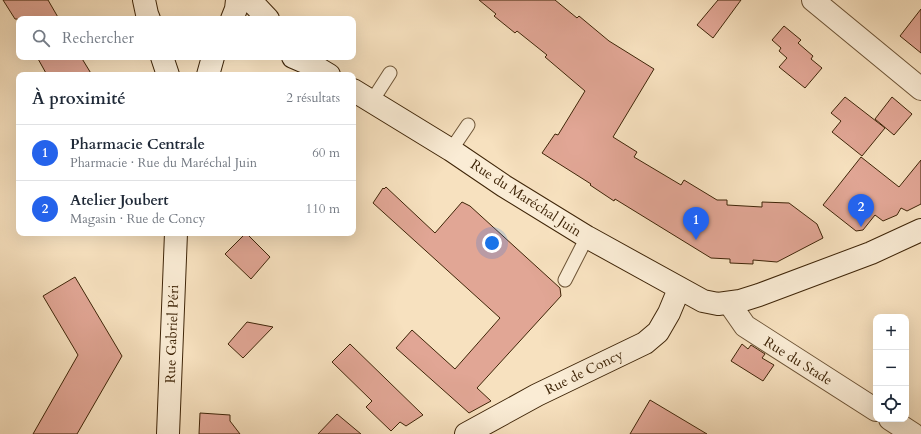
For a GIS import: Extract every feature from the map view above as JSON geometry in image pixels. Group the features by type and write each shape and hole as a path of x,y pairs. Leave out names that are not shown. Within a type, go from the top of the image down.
{"street":[{"path":"233,16 237,0"},
{"path":"250,0 265,16"},
{"path":"813,0 921,89"},
{"path":"163,60 167,72"},
{"path":"209,72 212,60"},
{"path":"301,60 316,66"},
{"name":"Rue du Maréchal Juin","path":"356,92 451,150 504,186 587,237 703,301 718,304 729,303"},
{"path":"729,303 759,296 871,253 921,230"},
{"name":"Rue Gabriel Péri","path":"168,434 176,236"},
{"name":"Rue de Concy","path":"466,434 537,395 645,343 658,332 669,313 679,289"},
{"name":"Rue du Stade","path":"729,303 745,326 873,408"},
{"path":"895,422 913,434"}],"lane":[{"path":"372,101 390,73"},
{"path":"451,150 468,125"},
{"path":"565,280 587,237"}],"building":[{"path":"3,0 48,0 57,16 16,16 15,19"},
{"path":"479,0 555,0 577,18 579,16 609,41 654,69 613,137 637,152 634,157 681,185 684,180 717,200 727,200 727,205 762,207 762,202 789,203 817,224 823,238 777,262 753,260 753,264 730,263 730,259 711,258 615,199 614,201 590,185 591,184 542,153 555,134 558,135 585,91 545,57 547,55 517,31 515,33 494,16 496,14"},
{"path":"718,0 741,0 713,38 697,25"},
{"path":"921,9 921,53 900,36"},
{"path":"784,26 801,40 798,43 813,56 811,59 822,68 805,88 779,67 787,58 779,51 781,48 772,40"},
{"path":"39,60 83,60 90,72 45,72"},
{"path":"845,97 885,128 862,156 832,132 841,121 831,113"},
{"path":"892,97 912,114 894,135 875,119"},
{"path":"861,157 899,187 921,160 921,204 907,211 901,208 897,215 883,221 875,215 863,230 856,231 823,205"},
{"path":"386,187 435,233 462,202 470,206 560,288 561,296 477,388 491,401 469,413 396,348 412,330 455,369 500,318 373,203 383,188 384,189"},
{"path":"243,236 249,236 270,257 251,279 225,254"},
{"path":"75,277 122,356 77,434 33,434 78,355 43,296"},
{"path":"247,322 273,327 243,358 228,344"},
{"path":"350,344 423,415 406,426 400,422 391,431 366,407 372,401 332,362"},
{"path":"742,344 748,349 751,345 765,354 762,358 774,365 763,381 731,361"},
{"path":"650,400 707,434 630,434"},
{"path":"200,413 230,415 230,421 240,434 199,434"},
{"path":"337,414 361,434 318,434"}],"place":[{"name":"Atelier Joubert","path":"861,227"},
{"name":"Pharmacie Centrale","path":"696,240"}]}
